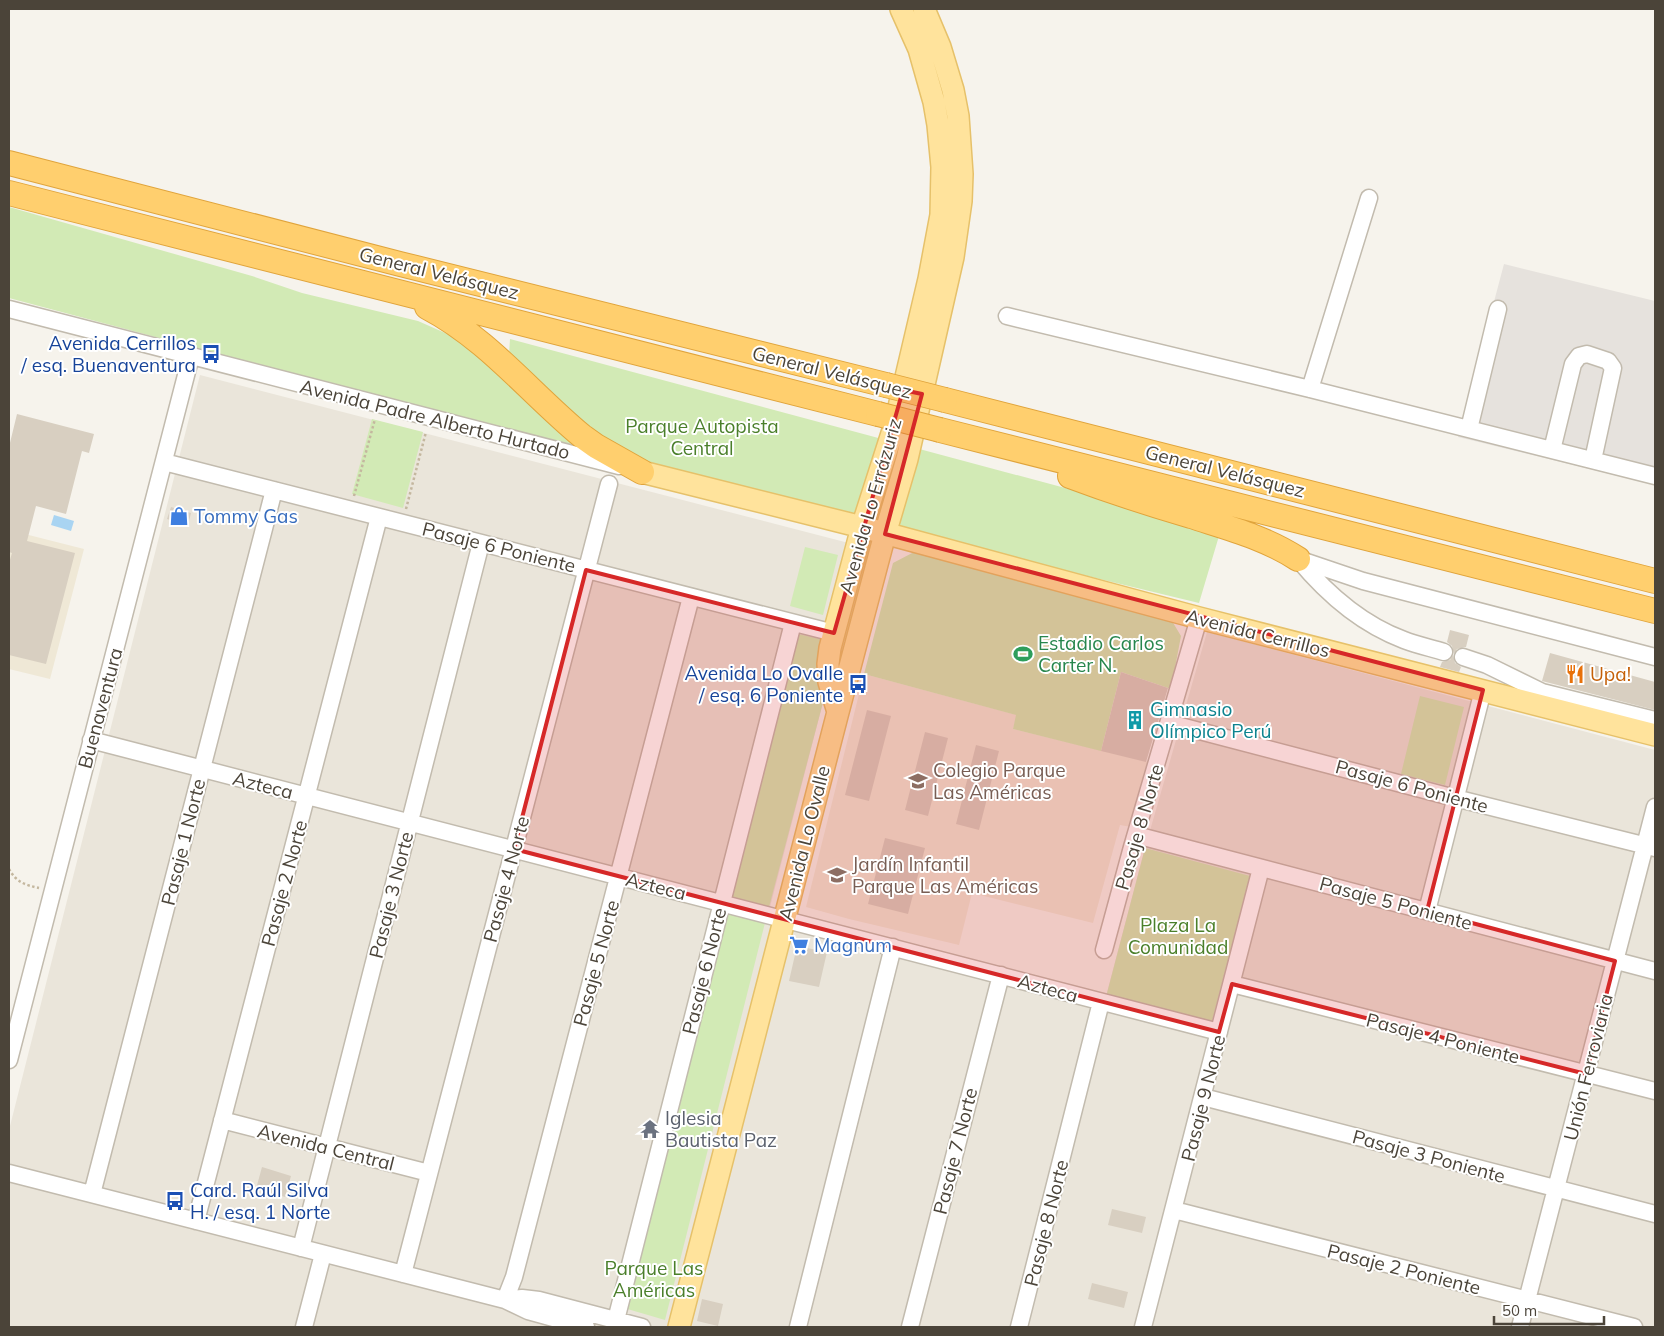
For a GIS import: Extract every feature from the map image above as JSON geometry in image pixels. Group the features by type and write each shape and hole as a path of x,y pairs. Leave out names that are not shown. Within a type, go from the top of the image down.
{"highway":[{"name":"General Velásquez","path":"9,163 400,264 886,385 1655,581"},
{"name":"General Velásquez","path":"9,194 1655,611"},
{"path":"392,290 438,313 460,327 501,360 582,436 642,472"},
{"path":"997,444 1060,472 1110,491 1256,537 1298,559"}],"main road":[{"name":"Avenida Lo Errázuriz","path":"838,712 829,682 829,656 862,527 895,424 929,279 941,215 942,160 934,102 919,49 901,9"},
{"name":"Avenida Lo Errázuriz","path":"885,534 907,459 930,359 953,257 961,201 960,143 953,90 940,47 924,9"},
{"name":"Avenida Padre Alberto Hurtado","path":"642,472 862,527"},
{"name":"Avenida Cerrillos","path":"862,527 1199,618 1655,735"},
{"name":"Avenida Lo Ovalle","path":"679,1327 885,534"}],"street":[{"path":"1310,389 1370,198"},
{"name":"Avenida Padre Alberto Hurtado","path":"9,309 642,472"},
{"path":"1469,429 1498,309"},
{"path":"1007,316 1310,389 1655,476"},
{"path":"1552,450 1573,364 1579,356 1587,354 1608,361 1613,368 1593,460"},
{"name":"Buenaventura","path":"9,1060 191,356"},
{"name":"Pasaje 6 Poniente","path":"164,462 834,633"},
{"name":"Pasaje 4 Norte","path":"403,1274 609,484"},
{"name":"Pasaje 1 Norte","path":"92,1194 274,490"},
{"name":"Pasaje 2 Norte","path":"196,1221 379,517"},
{"name":"Pasaje 3 Norte","path":"301,1248 481,543"},
{"path":"1298,559 1322,587 1367,622 1403,640 1444,652"},
{"path":"1298,559 1363,581 1655,657"},
{"name":"Pasaje 5 Norte","path":"505,1300 514,1277 691,597"},
{"name":"Pasaje 8 Norte","path":"1104,950 1199,618"},
{"name":"Pasaje 6 Norte","path":"616,1320 793,623"},
{"path":"1463,657 1487,665 1542,692 1655,720"},
{"path":"1426,911 1483,690"},
{"name":"Pasaje 6 Poniente","path":"1169,723 1650,847"},
{"name":"Azteca","path":"91,740 1219,1032"},
{"name":"Unión Ferroviaria","path":"1520,1327 1615,960 1650,847 1655,807"},
{"name":"Pasaje 5 Poniente","path":"1136,835 1655,971"},
{"name":"Pasaje 9 Norte","path":"1143,1327 1261,868"},
{"path":"798,1327 893,947"},
{"name":"Pasaje 7 Norte","path":"910,1327 1001,975"},
{"name":"Pasaje 4 Poniente","path":"1232,984 1655,1091"},
{"name":"Pasaje 8 Norte","path":"1019,1327 1101,1002"},
{"name":"Pasaje 3 Poniente","path":"1202,1097 1556,1190 1655,1214"},
{"name":"Avenida Central","path":"222,1120 429,1173"},
{"path":"9,1173 505,1300 528,1311 586,1327"},
{"name":"Pasaje 2 Poniente","path":"1174,1210 1634,1327"},
{"path":"304,1327 323,1254"},
{"path":"505,1300 522,1298 539,1300 642,1327"}],"path":[{"path":"351,510 376,416"},
{"path":"403,523 427,429"},
{"path":"9,869 14,878 26,885 52,892"}],"highlighted area":[{"path":"903,390 922,394 885,534 1483,690 1427,911 1615,961 1586,1074 1232,984 1219,1032 514,849 586,570 834,633"}],"shaded area":[{"path":"1504,264 1655,301 1655,485 1458,437"},
{"path":"200,375 868,548 826,691 770,907 1106,996 1145,848 1207,632 1655,750 1655,1327 9,1327 9,1130"},
{"path":"9,530 84,549 50,679 9,669"},
{"path":"864,674 1017,715 1013,729 1149,762 1131,827 1120,825 1093,923 972,893 959,945 806,907"}],"green space":[{"name":"Parque Autopista Central","path":"9,207 252,276 302,293 418,321 452,336 468,347 583,451 9,298"},
{"name":"Parque Autopista Central","path":"510,339 1132,506 1219,536 1199,603 666,474 596,440 509,355"},
{"path":"372,419 423,432 403,508 352,494"},
{"path":"805,547 838,555 823,615 790,606"},
{"name":"Estadio Carlos Carter N.","path":"916,551 1172,621 1181,636 1171,689 1121,672 1101,751 1013,729 1016,715 864,674 893,563"},
{"name":"Parque Las Américas","path":"798,634 824,640 826,691 769,907 665,1320 624,1308"},
{"path":"1420,696 1464,707 1445,785 1401,774"},
{"name":"Plaza La Comunidad","path":"1145,848 1250,876 1211,1025 1106,997"}],"water":[{"path":"54,515 74,521 71,531 51,525"}],"building":[{"path":"17,414 94,434 89,453 82,451 66,514 36,506 27,541 75,553 46,664 9,655 9,563 12,553 9,552 9,447"},
{"name":"Tommy Gas","path":"171,507 191,513 188,525 167,519"},
{"path":"1450,630 1469,635 1466,647 1457,649 1454,654 1452,646 1447,642"},
{"path":"1550,653 1655,682 1655,710 1542,681"},
{"path":"1453,655 1455,663 1461,667 1459,672 1440,667 1442,662 1450,660"},
{"name":"Gimnasio Olímpico Perú","path":"1121,672 1168,688 1146,762 1101,751"},
{"path":"867,710 891,716 869,801 845,795"},
{"path":"925,732 948,738 928,816 905,810"},
{"path":"976,745 999,751 979,830 956,824"},
{"path":"885,838 925,848 908,914 868,904"},
{"path":"797,946 827,952 819,987 789,981"},
{"path":"262,1167 291,1176 285,1197 256,1189"},
{"path":"1112,1209 1146,1217 1142,1233 1108,1225"},
{"path":"1092,1283 1128,1292 1124,1308 1088,1299"},
{"path":"702,1299 723,1304 718,1326 697,1321"}],"place":[{"name":"Avenida Cerrillos / esq. Buenaventura","path":"211,354"},
{"name":"Tommy Gas","path":"179,516"},
{"name":"Estadio Carlos Carter N.","path":"1023,654"},
{"name":"Upa!","path":"1575,674"},
{"name":"Avenida Lo Ovalle / esq. 6 Poniente","path":"858,684"},
{"name":"Gimnasio Olímpico Perú","path":"1135,720"},
{"name":"Colegio Parque Las Américas","path":"918,781"},
{"name":"Jardín Infantil Parque Las Américas","path":"837,875"},
{"name":"Magnum","path":"799,945"},
{"name":"Iglesia Bautista Paz","path":"650,1129"},
{"name":"Card. Raúl Silva H. / esq. 1 Norte","path":"175,1201"}]}
